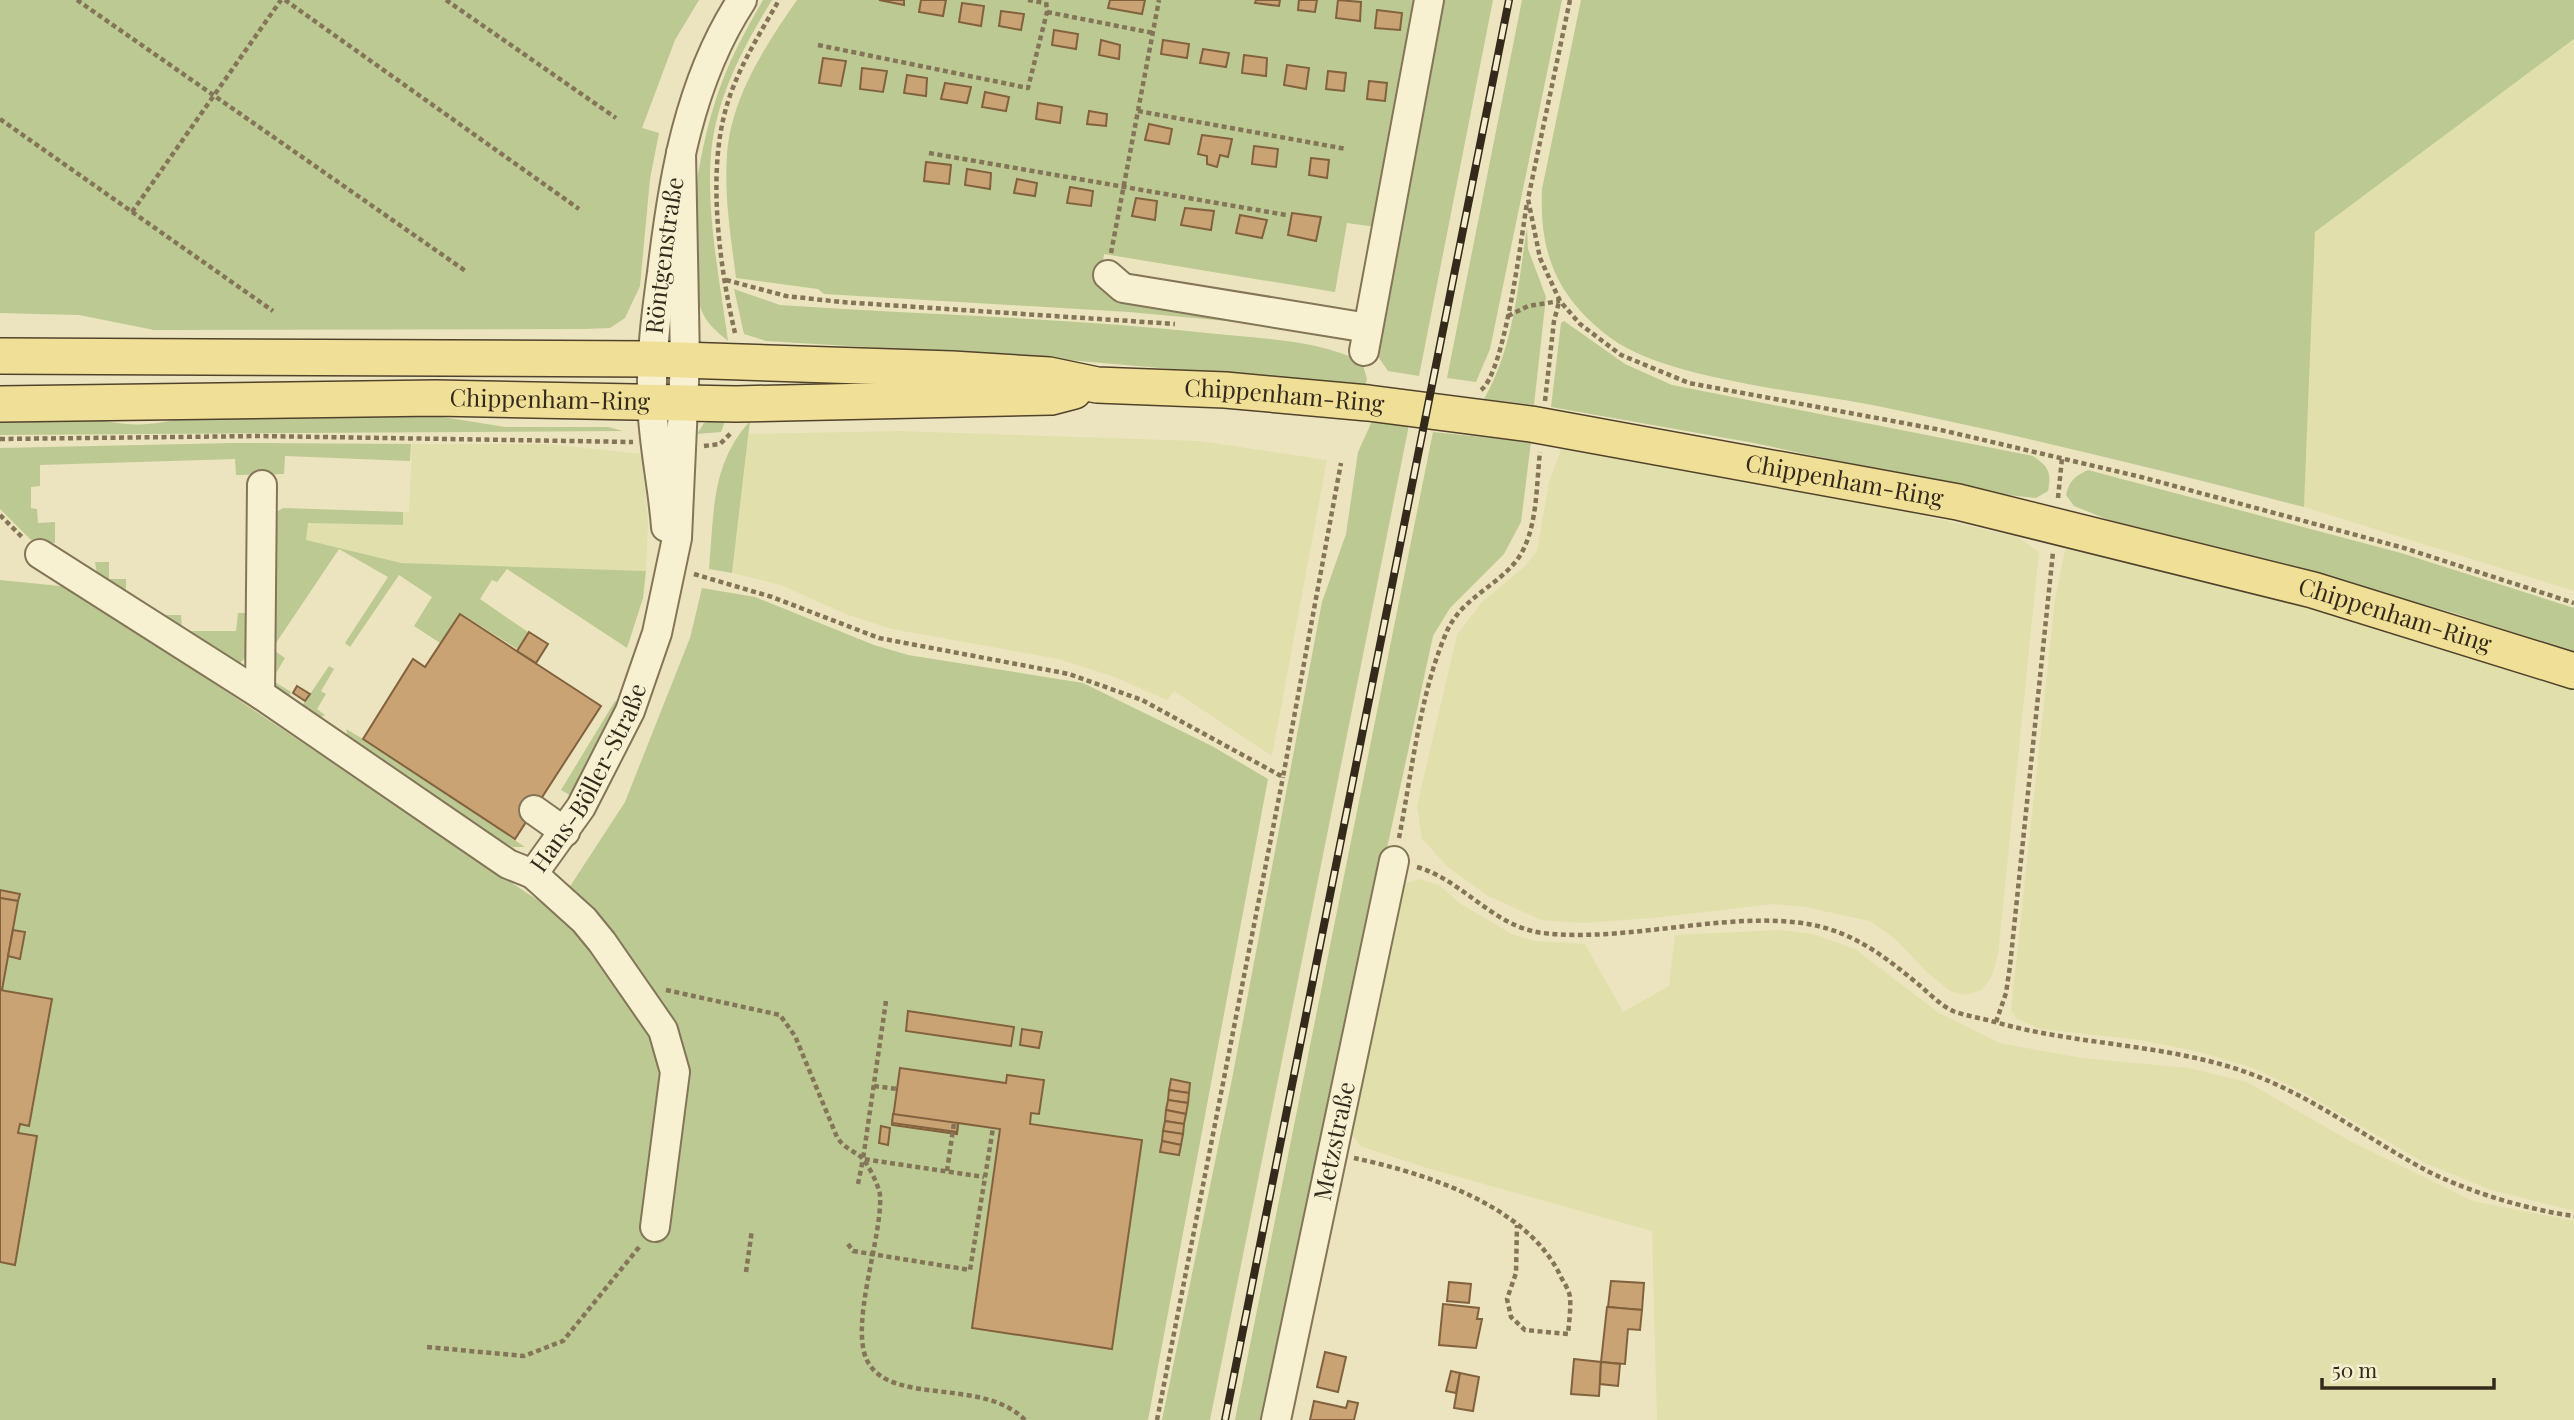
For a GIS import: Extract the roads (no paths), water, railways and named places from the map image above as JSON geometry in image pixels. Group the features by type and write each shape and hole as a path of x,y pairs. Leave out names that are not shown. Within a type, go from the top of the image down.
{"main road":[{"name":"Chippenham-Ring","path":"0,356 668,359 1035,374 1097,385 1299,396 1531,424 1772,466 2056,525 2326,594 2574,671"},
{"name":"Chippenham-Ring","path":"0,404 436,398 668,403 1051,397 1097,385"}],"street":[{"name":"Röntgenstraße","path":"668,403 668,359 681,153 695,101 712,55 742,0"},
{"path":"1108,275 1122,288 1366,340 1429,0"},
{"name":"Hans-Böller-Straße","path":"655,1227 675,1072 663,1030 584,920 533,874 565,832 598,777 639,688 657,632 668,571 664,504 654,443 668,403"},
{"path":"260,694 262,485"},
{"path":"40,554 260,694 508,864 533,874"},
{"path":"534,810 565,832"},
{"name":"Metzstraße","path":"1276,1420 1394,861"}],"railway":[{"path":"1225,1420 1509,0"}]}
